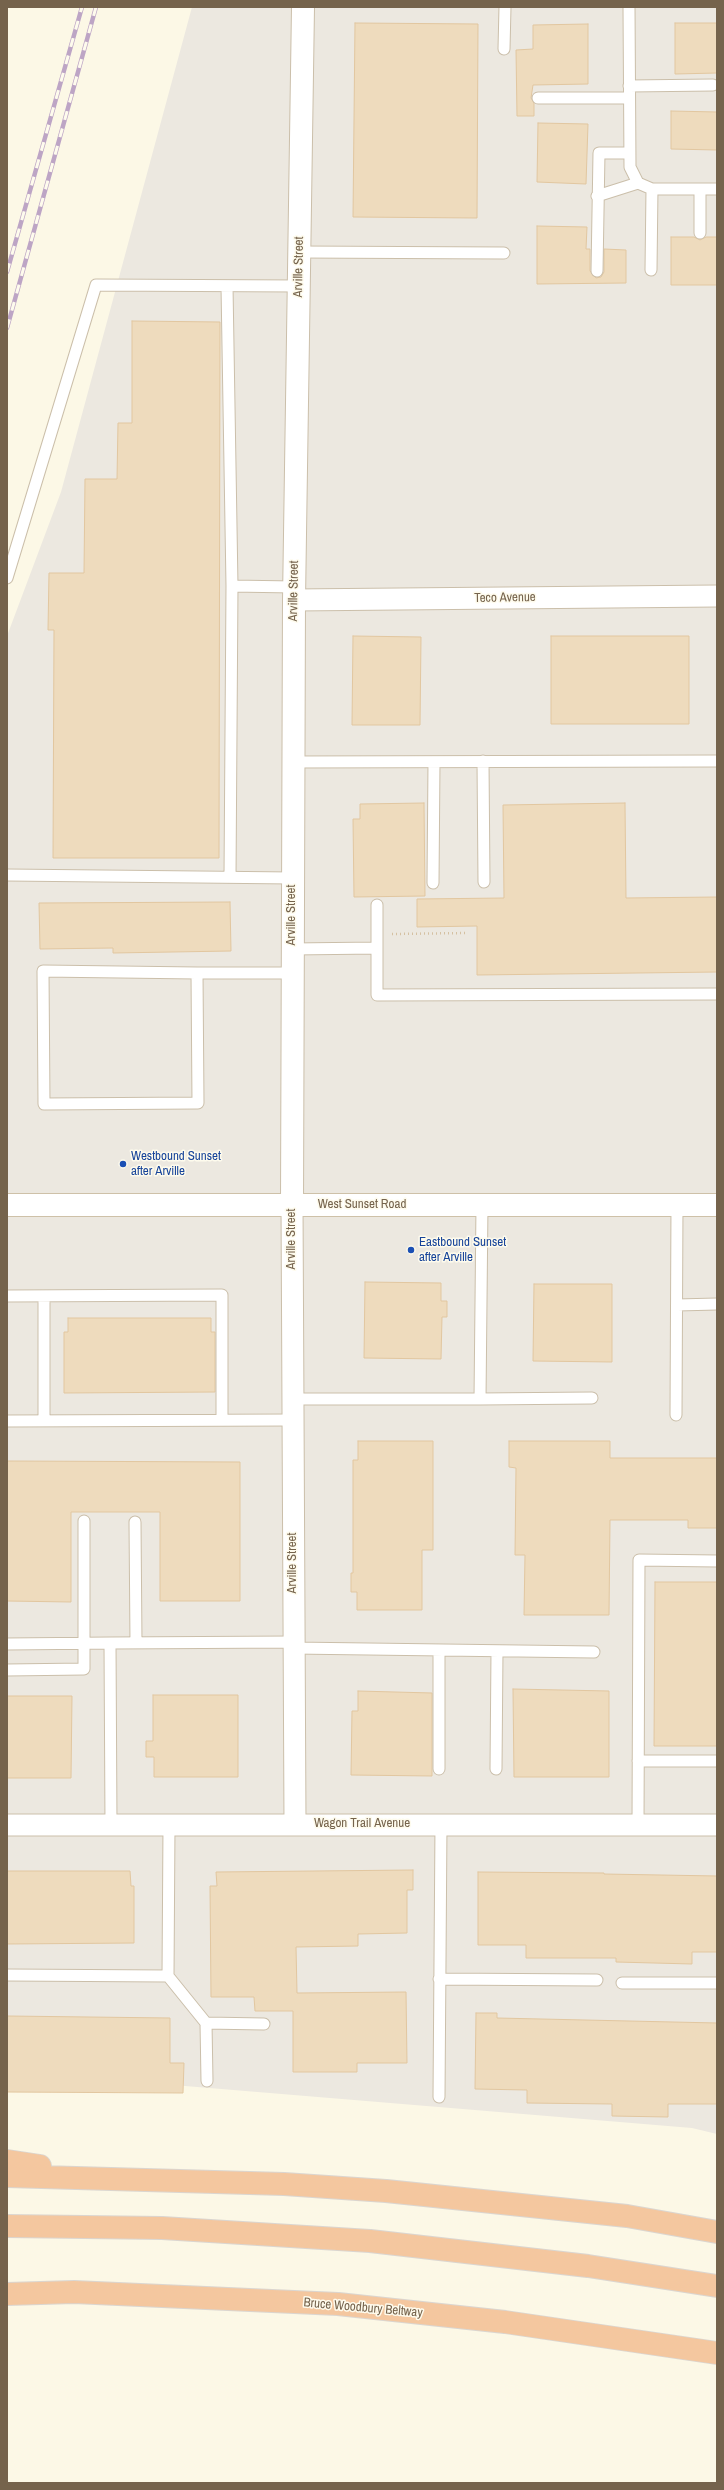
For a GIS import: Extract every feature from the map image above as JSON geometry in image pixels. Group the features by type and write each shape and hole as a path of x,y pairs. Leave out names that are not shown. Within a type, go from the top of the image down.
{"highway":[{"path":"7,2161 110,2178"},
{"path":"7,2176 284,2184 386,2191 627,2216 717,2232"},
{"path":"7,2226 162,2228 370,2241 588,2266 717,2286"},
{"name":"Bruce Woodbury Beltway","path":"7,2294 74,2292 338,2304 505,2322 717,2353"}],"street":[{"name":"Arville Street","path":"294,1824 292,949 294,594 303,7"},
{"name":"Teco Avenue","path":"294,594 717,596"},
{"name":"West Sunset Road","path":"7,1205 292,1204 717,1206"},
{"name":"Wagon Trail Avenue","path":"7,1825 717,1825"}],"lane":[{"path":"504,49 505,7"},
{"path":"629,7 630,167 638,183 652,189 717,189"},
{"path":"629,86 713,85"},
{"path":"538,98 629,98"},
{"path":"597,271 597,196 599,153 629,153"},
{"path":"597,196 638,183"},
{"path":"651,270 652,189"},
{"path":"700,189 700,233"},
{"path":"299,252 504,253"},
{"path":"7,578 96,285 299,286"},
{"path":"227,286 232,586 230,877"},
{"path":"232,586 294,594"},
{"path":"483,761 484,882"},
{"path":"293,762 717,761"},
{"path":"433,883 434,762"},
{"path":"7,875 293,878"},
{"path":"378,905 377,995 717,994"},
{"path":"292,949 377,948"},
{"path":"197,973 198,1104 44,1104 43,971 292,973"},
{"path":"480,1399 482,1205"},
{"path":"676,1415 677,1205"},
{"path":"7,1296 222,1295 222,1420"},
{"path":"44,1296 44,1421"},
{"path":"677,1305 717,1304"},
{"path":"292,1399 592,1398"},
{"path":"7,1421 292,1420"},
{"path":"7,1670 84,1669 84,1521"},
{"path":"135,1522 136,1643"},
{"path":"638,1825 639,1560 717,1560"},
{"path":"110,1643 111,1825"},
{"path":"7,1644 136,1643 293,1645 439,1650 594,1652"},
{"path":"439,1650 439,1769"},
{"path":"496,1769 497,1651"},
{"path":"638,1761 717,1761"},
{"path":"439,2097 441,1824"},
{"path":"169,1826 168,1976 206,2023 207,2081"},
{"path":"7,1975 168,1976"},
{"path":"439,1979 597,1980"},
{"path":"622,1983 717,1983"},
{"path":"206,2023 264,2024"}],"path":[{"path":"387,934 468,933"}],"shaded area":[{"path":"192,7 717,7 717,2134 692,2128 173,2085 7,2083 7,636 61,492"}],"building":[{"path":"355,23 478,24 477,218 353,217"},
{"path":"675,23 717,23 717,73 675,74"},
{"path":"588,24 588,84 533,85 531,98 534,103 534,116 517,116 516,50 533,49 533,25"},
{"path":"671,111 717,112 717,150 671,149"},
{"path":"538,123 588,124 586,184 537,182"},
{"path":"537,226 587,227 586,249 590,249 590,271 596,278 601,277 604,272 604,249 626,250 626,283 537,284"},
{"path":"671,237 694,237 700,240 706,237 717,237 717,285 671,285"},
{"path":"132,321 220,322 219,858 53,858 54,630 48,630 49,573 84,573 85,479 117,479 118,423 132,423"},
{"path":"353,636 421,637 420,725 352,725"},
{"path":"551,636 689,636 689,724 551,724"},
{"path":"424,803 425,896 354,897 353,819 360,819 360,804"},
{"path":"625,803 626,898 717,897 717,972 477,975 477,926 417,927 417,899 504,898 503,805"},
{"path":"230,902 231,951 113,953 113,948 40,949 39,903"},
{"path":"365,1282 441,1283 441,1301 447,1301 447,1317 442,1317 441,1359 364,1358"},
{"path":"534,1284 612,1284 612,1362 533,1361"},
{"path":"68,1318 211,1318 211,1332 215,1332 215,1392 64,1393 64,1332 68,1332"},
{"path":"358,1441 433,1441 433,1550 422,1550 422,1610 357,1610 357,1592 351,1592 351,1573 353,1573 353,1460 358,1460"},
{"path":"509,1441 610,1441 610,1458 717,1458 717,1528 688,1528 688,1520 610,1520 609,1615 524,1615 525,1555 515,1555 516,1468 509,1467"},
{"path":"7,1461 240,1462 240,1601 160,1601 160,1512 71,1512 71,1602 7,1601"},
{"path":"655,1582 717,1582 717,1746 654,1746"},
{"path":"513,1689 609,1691 609,1777 514,1777"},
{"path":"358,1691 432,1693 432,1776 351,1775 352,1711 358,1711"},
{"path":"153,1695 238,1695 238,1777 154,1777 154,1757 146,1757 146,1741 153,1741"},
{"path":"7,1696 72,1696 71,1778 7,1778"},
{"path":"413,1870 413,1890 407,1890 407,1933 358,1934 358,1946 296,1947 297,1993 406,1992 407,2063 357,2063 357,2072 293,2072 293,2011 255,2011 254,1997 211,1997 210,1886 217,1886 216,1872"},
{"path":"7,1871 130,1871 131,1886 134,1886 134,1943 7,1944"},
{"path":"478,1872 717,1876 717,1952 692,1952 692,1964 616,1962 616,1958 526,1958 526,1945 478,1945"},
{"path":"476,2013 497,2013 497,2018 717,2023 717,2104 668,2104 668,2117 612,2116 612,2104 527,2103 527,2090 475,2089"},
{"path":"7,2016 170,2018 170,2063 184,2063 183,2093 7,2092"}],"railway":[{"path":"7,272 82,7"},
{"path":"7,328 96,7"}],"place":[{"name":"Westbound Sunset after Arville","path":"123,1164"},
{"name":"Eastbound Sunset after Arville","path":"411,1250"}]}
